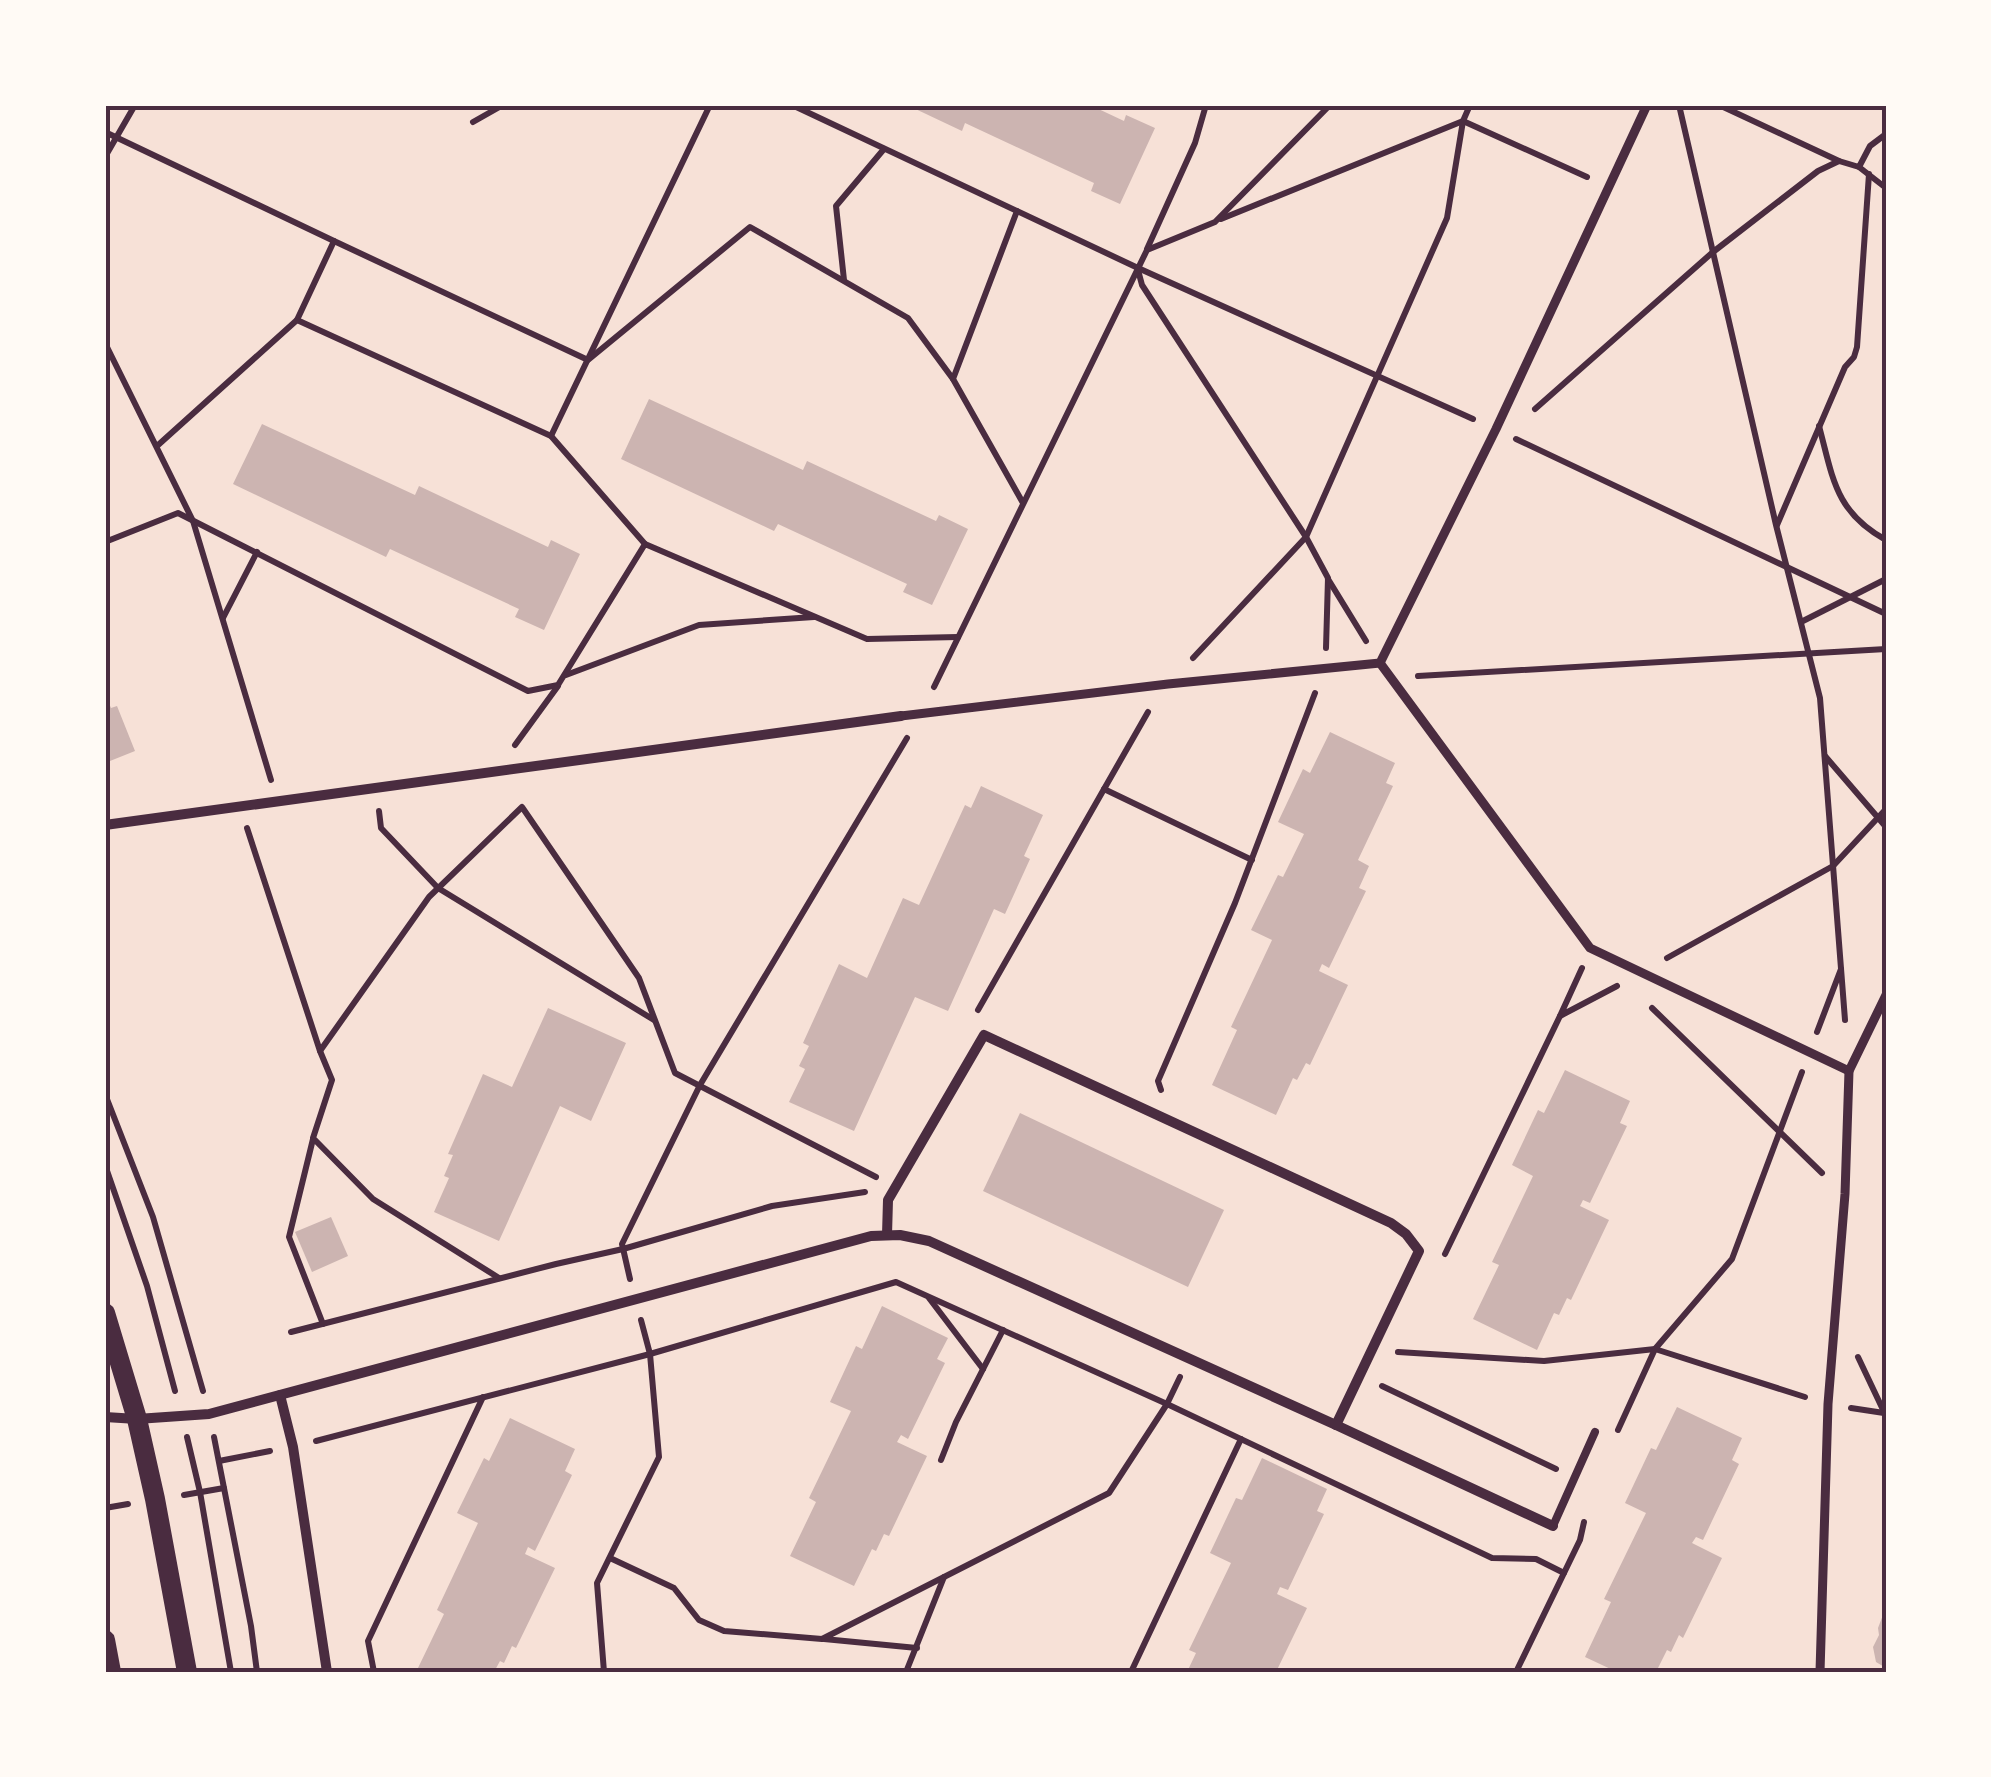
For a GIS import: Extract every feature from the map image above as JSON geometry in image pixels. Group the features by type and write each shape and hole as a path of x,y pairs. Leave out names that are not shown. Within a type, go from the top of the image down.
{"main road":[{"path":"105,1313 137,1420 187,1672"},
{"path":"105,1640 111,1672"}],"street":[{"path":"1380,663 1496,430 1648,105"},
{"path":"105,824 921,713 1380,663"},
{"path":"1380,663 1590,948 1849,1071"},
{"path":"1820,1672 1828,1404 1845,1194 1849,1071 1886,995"},
{"path":"886,1235 888,1200 984,1035 1391,1223 1406,1234 1419,1251 1336,1425"},
{"path":"105,1417 137,1420 209,1414 871,1236 900,1234 928,1241 1190,1358 1552,1526"},
{"path":"280,1395 292,1447 327,1672"}],"lane":[{"path":"1552,1526 1595,1432"}],"path":[{"path":"105,158 135,105"},
{"path":"474,122 503,105"},
{"path":"552,436 710,105"},
{"path":"792,105 1138,268"},
{"path":"622,1244 700,1086 921,713 1147,250 1195,143 1206,105"},
{"path":"1216,222 1330,105"},
{"path":"978,1010 1165,685 1306,537 1447,218 1463,121 1470,105"},
{"path":"1679,105 1776,526 1820,698 1849,1071"},
{"path":"1719,105 1859,167 1886,188"},
{"path":"1147,250 1463,121 1609,188"},
{"path":"105,132 588,360"},
{"path":"1859,167 1870,146 1886,134"},
{"path":"844,282 836,206 884,148"},
{"path":"1496,430 1513,428 1713,252 1818,171 1839,160"},
{"path":"1776,526 1845,368 1854,357 1868,174"},
{"path":"953,379 1016,211"},
{"path":"588,360 750,227 908,318 953,379 1023,503"},
{"path":"156,446 297,320 334,241"},
{"path":"1138,268 1142,284 1306,537 1380,663"},
{"path":"297,320 552,436 644,544 866,640 958,637"},
{"path":"105,343 193,521 277,801"},
{"path":"1819,426 1834,481 1846,507 1867,529 1886,540"},
{"path":"105,542 178,513 528,691 558,685"},
{"path":"496,771 558,685 644,544"},
{"path":"222,619 256,552"},
{"path":"1162,1098 1158,1081 1236,904 1325,668 1328,578"},
{"path":"1800,622 1886,578"},
{"path":"564,675 699,624 815,617"},
{"path":"1389,678 1886,648"},
{"path":"1824,756 1886,827"},
{"path":"376,788 381,828 438,888 655,1020"},
{"path":"1104,788 1252,860"},
{"path":"240,806 332,1080 313,1138 289,1237 323,1324"},
{"path":"291,1332 623,1249 772,1206 875,1190 881,1180 675,1073 639,978 522,807 429,896 320,1051"},
{"path":"1560,1016 1833,866 1886,808"},
{"path":"1441,1264 1590,948"},
{"path":"1616,1435 1655,1349 1732,1259 1841,968"},
{"path":"1625,982 1845,1194"},
{"path":"105,1094 154,1217 204,1396"},
{"path":"313,1138 373,1199 500,1279"},
{"path":"105,1165 146,1286 176,1396"},
{"path":"219,1461 292,1447 650,1354 896,1282 1167,1404 1492,1558 1536,1559 1564,1573"},
{"path":"927,1296 983,1369"},
{"path":"604,1672 597,1584 659,1457 650,1354 636,1300"},
{"path":"1837,1310 1885,1414"},
{"path":"941,1460 1003,1330"},
{"path":"1516,1672 1580,1540 1592,1487 1382,1386 1398,1352 1544,1361 1655,1349 1828,1404 1885,1414"},
{"path":"822,1639 1110,1493 1167,1404 1190,1358"},
{"path":"374,1672 368,1641 483,1397"},
{"path":"213,1433 252,1626 257,1672"},
{"path":"1130,1672 1242,1439"},
{"path":"188,1442 230,1672"},
{"path":"178,1496 224,1488"},
{"path":"105,1508 136,1503"},
{"path":"610,1558 674,1588 699,1620 724,1632 917,1648"},
{"path":"906,1672 944,1577"}],"building":[{"path":"907,105 1090,105 1124,121 1126,115 1155,128 1120,204 1091,191 1094,183 965,123 962,131"},
{"path":"649,399 803,470 807,461 936,521 939,515 968,529 932,605 903,592 907,584 778,524 774,531 621,459"},
{"path":"262,424 415,495 419,486 548,547 551,540 580,554 544,630 515,617 519,609 390,549 386,557 233,484"},
{"path":"105,694 111,708 117,706 135,751 105,763"},
{"path":"1330,732 1395,763 1386,783 1393,786 1358,860 1369,866 1359,888 1366,891 1329,968 1322,964 1319,971 1348,985 1310,1065 1306,1063 1297,1080 1293,1078 1276,1115 1212,1085 1237,1030 1231,1027 1272,940 1251,930 1304,834 1278,822 1303,769 1310,773"},
{"path":"981,786 1043,815 1024,856 1030,859 1005,914 994,909 948,1011 915,997 854,1131 789,1102 805,1069 799,1066 809,1046 803,1043 839,964 867,978 903,898 919,905 965,805 971,808"},
{"path":"548,1008 626,1043 591,1121 560,1106 499,1241 434,1212 449,1178 444,1176 453,1155 448,1154 483,1074 512,1087"},
{"path":"1565,1070 1630,1101 1620,1123 1627,1126 1590,1203 1583,1200 1580,1206 1609,1220 1571,1300 1567,1298 1559,1315 1554,1313 1537,1350 1473,1319 1499,1265 1492,1262 1533,1176 1512,1165 1538,1110 1544,1113"},
{"path":"1020,1113 1224,1210 1188,1287 983,1191"},
{"path":"331,1217 348,1256 312,1272 295,1232"},
{"path":"882,1306 948,1338 937,1359 945,1363 908,1439 901,1435 897,1442 927,1456 889,1536 884,1534 876,1551 872,1549 854,1586 790,1556 816,1502 809,1498 851,1411 830,1402 856,1346 862,1349"},
{"path":"1677,1407 1742,1438 1732,1460 1739,1464 1703,1540 1696,1537 1692,1543 1722,1558 1683,1638 1679,1635 1671,1652 1667,1650 1656,1672 1617,1672 1585,1657 1611,1602 1604,1599 1646,1513 1625,1503 1651,1448 1656,1450"},
{"path":"510,1418 575,1449 565,1471 572,1475 535,1551 528,1547 525,1554 555,1568 516,1648 512,1646 504,1663 500,1661 494,1672 426,1672 418,1668 444,1614 437,1610 478,1523 457,1513 484,1458 489,1461"},
{"path":"1262,1458 1327,1489 1317,1511 1324,1514 1288,1590 1280,1587 1277,1594 1307,1608 1276,1672 1187,1672 1196,1653 1189,1650 1231,1563 1210,1553 1236,1498 1242,1500"},
{"path":"1886,1607 1886,1668 1876,1662 1873,1647"}]}
